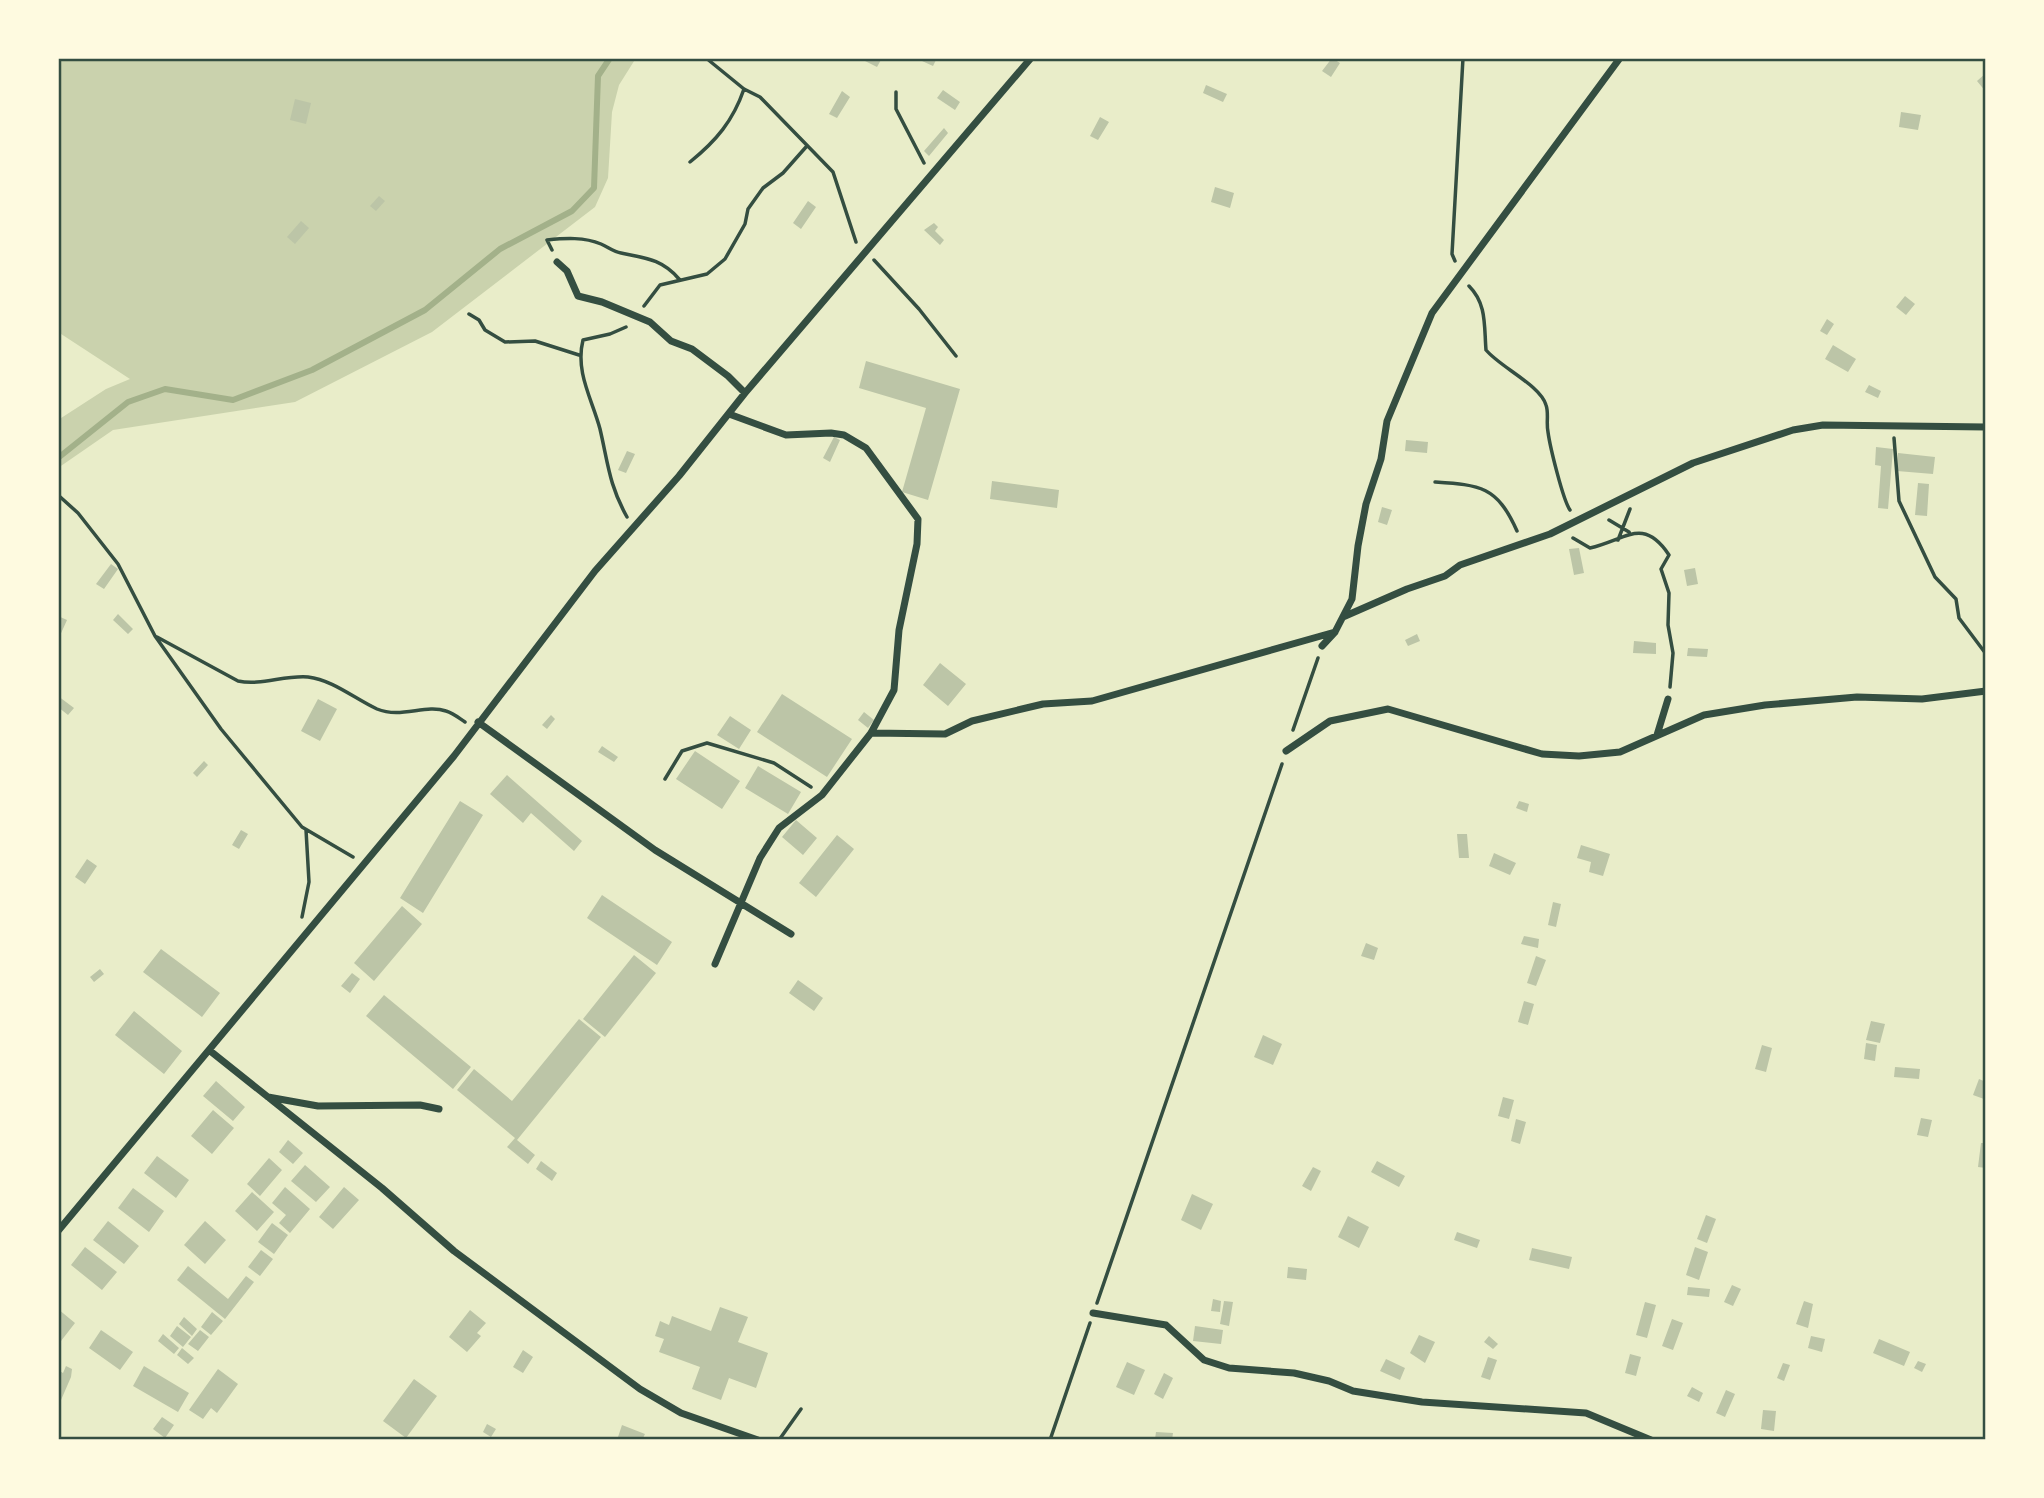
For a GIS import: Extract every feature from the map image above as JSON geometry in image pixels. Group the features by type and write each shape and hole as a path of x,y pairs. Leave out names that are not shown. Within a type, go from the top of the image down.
{"street":[{"path":"58,1231 477,725 595,571 1031,58"},
{"path":"1322,646 1335,632 1352,599 1360,535 1381,459 1387,421 1432,313 1620,58"},
{"path":"557,262 567,271 578,296 602,302 650,322 671,341 692,349 728,376 745,393"},
{"path":"715,964 760,858 779,828 822,794 871,733 894,690 899,630 917,544 919,519 866,448 845,435 786,435 729,414"},
{"path":"1343,617 1445,576 1460,565 1493,556 1522,542 1560,529 1693,463 1793,430 1823,425 1986,426"},
{"path":"871,733 945,734 972,721 1043,704 1093,701 1335,632"},
{"path":"1286,751 1330,721 1353,714 1388,709 1542,754 1578,756 1620,752 1704,715 1792,701 1877,696 1922,699 1986,691"},
{"path":"1657,734 1668,699"},
{"path":"477,725 655,850 790,934"},
{"path":"209,1050 454,1251 640,1389 681,1413 758,1440"},
{"path":"267,1097 318,1106 420,1105 439,1109"},
{"path":"1093,1313 1166,1325 1204,1360 1229,1368 1294,1373 1329,1381 1353,1391 1422,1402 1586,1413 1651,1440"}],"path":[{"path":"706,58 744,89 760,97 833,172 853,240 886,271 956,356"},
{"path":"1463,58 1452,254 1460,273 1480,300 1484,312 1486,350 1510,373 1534,389 1546,404 1547,431 1562,483 1563,500 1577,520"},
{"path":"690,162 717,139 736,112 744,89"},
{"path":"896,92 895,109 929,176"},
{"path":"634,527 614,495 579,355 583,340 610,334 629,325 660,285 707,274 725,259 745,224 748,209 763,188 783,173 806,147"},
{"path":"547,240 574,238 601,244 618,253 642,256 667,265 679,279"},
{"path":"470,314 479,320 485,330 505,342 535,341 579,355"},
{"path":"1893,424 1899,501 1936,577 1956,599 1959,618 1986,654"},
{"path":"1435,482 1482,487 1493,494 1508,511 1522,542"},
{"path":"1618,540 1621,527 1639,491"},
{"path":"58,495 78,513 118,564 155,636 221,729 306,830 339,846 362,864"},
{"path":"1596,510 1630,533"},
{"path":"1560,529 1590,548 1618,540 1630,533 1643,532 1658,539 1669,555 1661,569 1670,593 1668,625 1673,653 1668,699"},
{"path":"155,636 238,681 251,684 285,677 309,678 356,696 377,709 406,713 443,710 477,725"},
{"path":"1050,1440 1322,646"},
{"path":"665,779 682,751 707,743 774,764 822,794"},
{"path":"305,934 301,913 309,883 306,830"},
{"path":"779,1440 801,1409"}],"green space":[{"path":"58,58 636,58 619,85 612,112 608,178 595,207 432,332 295,402 113,430 58,468 58,420 106,389 130,379 58,332"}],"building":[{"path":"859,58 882,58 877,67"},
{"path":"923,58 937,58 933,66 922,61"},
{"path":"1332,58 1340,63 1331,77 1322,71"},
{"path":"1986,73 1986,92 1977,81"},
{"path":"1206,85 1227,94 1223,102 1203,93"},
{"path":"943,90 960,102 955,110 937,98"},
{"path":"842,91 850,97 837,118 829,114"},
{"path":"295,99 311,103 306,124 290,120"},
{"path":"1901,112 1921,115 1918,130 1899,127"},
{"path":"1100,117 1109,122 1098,140 1090,136"},
{"path":"944,128 948,133 929,156 924,151"},
{"path":"1215,187 1234,193 1230,208 1211,202"},
{"path":"379,196 385,201 376,211 370,206"},
{"path":"808,201 816,207 801,229 793,223"},
{"path":"301,221 309,228 295,244 287,237"},
{"path":"934,223 938,227 935,231 944,240 940,245 924,230"},
{"path":"1905,296 1915,304 1906,315 1896,307"},
{"path":"1827,319 1834,324 1827,335 1820,331"},
{"path":"1833,345 1856,359 1848,372 1825,359"},
{"path":"866,361 960,389 928,500 902,492 926,408 859,388"},
{"path":"1869,385 1881,391 1878,398 1865,392"},
{"path":"834,437 840,440 830,462 823,458"},
{"path":"1406,440 1428,442 1427,453 1405,451"},
{"path":"1876,447 1893,449 1888,509 1878,508 1881,466 1875,465"},
{"path":"627,451 635,454 626,473 618,470"},
{"path":"1898,453 1935,457 1933,474 1897,471"},
{"path":"992,481 1059,490 1057,508 990,499"},
{"path":"1918,483 1929,484 1927,516 1915,515"},
{"path":"1382,507 1392,510 1387,525 1378,522"},
{"path":"1579,548 1584,573 1574,575 1569,549"},
{"path":"111,564 118,569 104,589 96,584"},
{"path":"1695,568 1698,584 1687,586 1684,570"},
{"path":"118,614 133,629 128,634 113,620"},
{"path":"58,616 67,620 58,640"},
{"path":"1417,634 1420,641 1408,646 1405,640"},
{"path":"1634,641 1656,643 1656,654 1633,653"},
{"path":"1688,648 1708,649 1707,657 1687,656"},
{"path":"940,663 966,684 948,706 923,685"},
{"path":"782,694 852,739 827,777 757,732"},
{"path":"58,696 74,708 68,715 58,707"},
{"path":"318,699 337,709 320,741 301,731"},
{"path":"864,712 874,720 868,728 858,720"},
{"path":"551,715 555,719 547,729 542,725"},
{"path":"730,716 751,730 739,749 717,735"},
{"path":"602,746 618,757 614,762 598,752"},
{"path":"695,751 740,781 722,809 676,779"},
{"path":"204,761 208,765 197,777 193,773"},
{"path":"758,766 801,792 788,814 745,788"},
{"path":"507,775 582,841 574,851 531,813 523,823 490,794"},
{"path":"460,801 483,815 423,913 400,898"},
{"path":"1519,801 1529,804 1527,812 1516,808"},
{"path":"796,820 817,838 803,855 782,837"},
{"path":"241,830 248,834 239,849 232,845"},
{"path":"1457,834 1467,834 1469,858 1459,858"},
{"path":"837,835 854,849 816,897 799,883"},
{"path":"1581,845 1610,854 1603,876 1589,872 1591,862 1577,858"},
{"path":"1494,853 1516,863 1510,875 1489,866"},
{"path":"87,859 97,866 85,884 75,877"},
{"path":"602,895 672,942 657,965 587,918"},
{"path":"1553,902 1561,904 1556,927 1548,925"},
{"path":"402,906 422,924 374,981 354,963"},
{"path":"1524,936 1539,939 1538,948 1521,944"},
{"path":"1366,943 1378,948 1374,960 1361,956"},
{"path":"161,949 220,993 202,1017 143,972"},
{"path":"634,955 656,973 605,1037 583,1019"},
{"path":"1536,956 1546,960 1536,986 1527,983"},
{"path":"100,969 104,974 94,982 90,977"},
{"path":"352,973 360,979 350,993 341,986"},
{"path":"798,980 823,998 814,1011 789,993"},
{"path":"384,995 471,1067 453,1089 366,1016"},
{"path":"1524,1001 1534,1004 1528,1025 1518,1022"},
{"path":"134,1011 182,1051 164,1074 115,1035"},
{"path":"579,1019 601,1037 517,1140 535,1155 528,1164 507,1147 515,1138 457,1090 474,1069 512,1101"},
{"path":"1871,1021 1885,1024 1880,1043 1866,1040"},
{"path":"1263,1035 1282,1044 1273,1065 1254,1057"},
{"path":"1866,1043 1877,1045 1875,1061 1864,1059"},
{"path":"1762,1045 1772,1048 1766,1072 1755,1069"},
{"path":"1895,1067 1920,1069 1919,1079 1894,1077"},
{"path":"1979,1079 1986,1082 1984,1099 1973,1095"},
{"path":"216,1081 245,1107 233,1121 203,1096"},
{"path":"1503,1097 1514,1100 1509,1119 1498,1116"},
{"path":"213,1110 234,1128 212,1154 191,1136"},
{"path":"1921,1118 1932,1120 1928,1137 1917,1135"},
{"path":"1516,1119 1526,1122 1520,1144 1511,1141"},
{"path":"288,1140 303,1153 293,1164 279,1152"},
{"path":"1981,1143 1986,1143 1986,1168 1978,1167"},
{"path":"157,1156 189,1180 176,1198 144,1173"},
{"path":"269,1158 282,1170 260,1196 247,1184"},
{"path":"541,1161 557,1173 552,1181 536,1169"},
{"path":"1377,1161 1405,1176 1399,1187 1371,1172"},
{"path":"305,1165 330,1187 316,1202 291,1181"},
{"path":"1313,1167 1321,1171 1311,1191 1302,1186"},
{"path":"285,1187 310,1209 290,1233 279,1223 286,1215 272,1203"},
{"path":"344,1187 359,1200 333,1229 319,1217"},
{"path":"133,1188 164,1211 149,1232 118,1208"},
{"path":"252,1192 274,1212 257,1231 235,1211"},
{"path":"1192,1194 1213,1204 1201,1230 1181,1220"},
{"path":"1706,1215 1716,1219 1707,1243 1697,1239"},
{"path":"1348,1216 1369,1227 1359,1248 1338,1237"},
{"path":"108,1221 139,1246 124,1264 93,1240"},
{"path":"205,1221 226,1240 205,1264 184,1245"},
{"path":"272,1223 288,1235 274,1254 258,1242"},
{"path":"1457,1232 1480,1240 1477,1248 1454,1240"},
{"path":"85,1247 117,1272 102,1290 71,1265"},
{"path":"1695,1247 1708,1252 1699,1280 1686,1275"},
{"path":"1532,1248 1572,1257 1569,1269 1529,1260"},
{"path":"261,1250 273,1259 260,1276 248,1267"},
{"path":"188,1266 228,1299 246,1276 254,1282 225,1319 177,1280"},
{"path":"1288,1267 1307,1269 1306,1280 1287,1278"},
{"path":"1732,1285 1741,1289 1733,1306 1724,1302"},
{"path":"1688,1287 1710,1289 1709,1297 1687,1295"},
{"path":"1213,1299 1221,1301 1220,1312 1211,1311"},
{"path":"1224,1301 1233,1302 1229,1326 1220,1324"},
{"path":"1804,1301 1813,1304 1808,1328 1796,1324"},
{"path":"1645,1302 1656,1305 1647,1338 1636,1335"},
{"path":"720,1307 748,1317 738,1342 768,1353 756,1388 729,1378 721,1400 692,1389 700,1367 659,1352 664,1339 655,1336 660,1321 669,1325 672,1316 711,1331"},
{"path":"58,1309 75,1323 61,1341 58,1338"},
{"path":"470,1310 486,1323 477,1333 481,1336 467,1352 449,1337"},
{"path":"212,1312 223,1321 211,1335 201,1327"},
{"path":"184,1317 197,1329 192,1336 179,1324"},
{"path":"1672,1319 1683,1323 1673,1350 1662,1346"},
{"path":"177,1326 191,1337 183,1347 170,1336"},
{"path":"1195,1326 1223,1330 1221,1344 1193,1341"},
{"path":"101,1330 133,1352 120,1370 89,1348"},
{"path":"200,1330 209,1337 198,1351 188,1344"},
{"path":"163,1334 179,1348 174,1354 158,1341"},
{"path":"1419,1335 1435,1342 1425,1363 1410,1353"},
{"path":"1489,1336 1498,1344 1493,1349 1484,1342"},
{"path":"1811,1336 1825,1339 1822,1352 1808,1348"},
{"path":"1879,1339 1910,1352 1904,1366 1873,1353"},
{"path":"182,1348 194,1358 188,1364 177,1355"},
{"path":"523,1350 533,1357 523,1373 513,1367"},
{"path":"1630,1354 1641,1357 1636,1376 1625,1373"},
{"path":"1488,1357 1497,1360 1490,1380 1481,1377"},
{"path":"1386,1359 1405,1368 1400,1380 1380,1371"},
{"path":"1918,1361 1926,1364 1922,1372 1914,1368"},
{"path":"1127,1362 1145,1370 1134,1395 1116,1387"},
{"path":"1783,1363 1790,1365 1784,1381 1777,1378"},
{"path":"66,1366 72,1369 71,1377 58,1407 58,1370 63,1373"},
{"path":"144,1366 189,1393 178,1412 133,1386"},
{"path":"218,1369 238,1384 217,1413 211,1408 203,1419 189,1410"},
{"path":"1164,1373 1173,1378 1163,1399 1154,1394"},
{"path":"414,1379 437,1396 406,1438 383,1421"},
{"path":"1692,1387 1703,1393 1699,1402 1687,1396"},
{"path":"1726,1390 1735,1394 1725,1417 1716,1413"},
{"path":"1763,1410 1776,1411 1774,1431 1761,1429"},
{"path":"162,1417 174,1425 165,1438 153,1429"},
{"path":"487,1424 496,1429 491,1437 483,1432"},
{"path":"622,1425 645,1434 642,1440 617,1440"},
{"path":"1156,1432 1173,1433 1172,1440 1155,1439"}],"waterway":[{"path":"58,458 128,402 165,389 233,400 312,370 425,310 500,249 572,211 594,188 598,76 610,58"}]}
